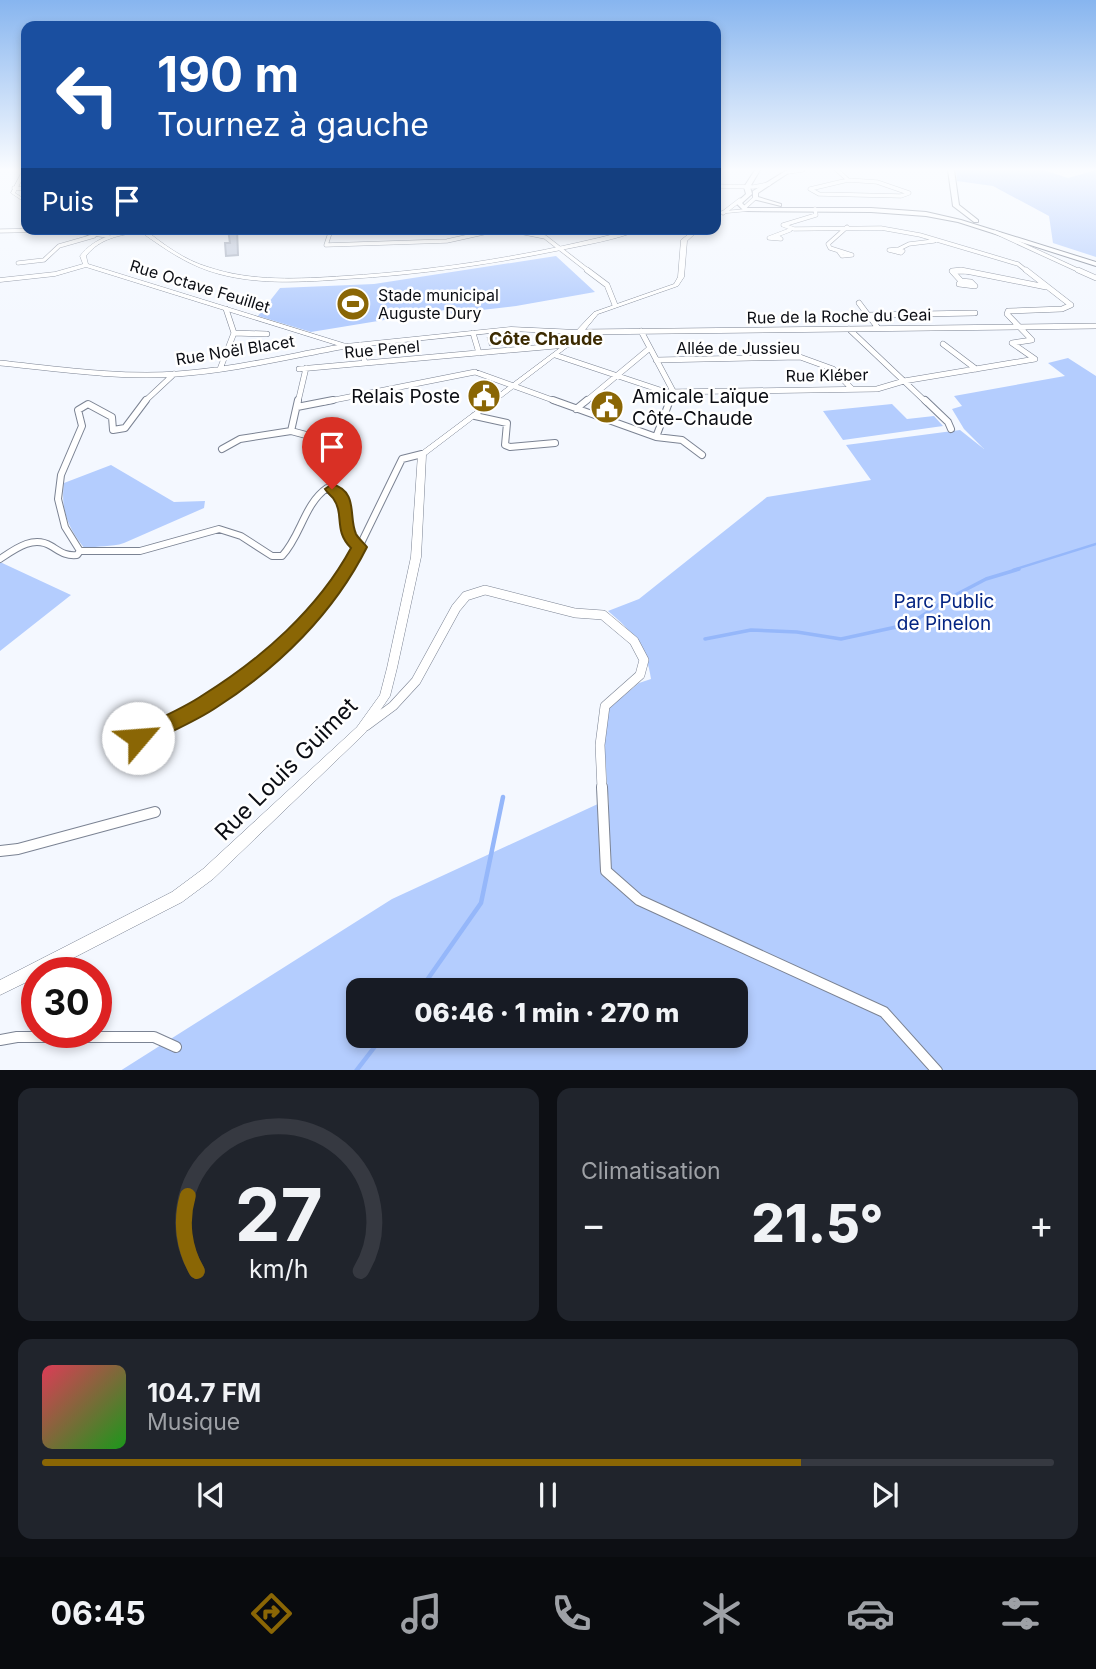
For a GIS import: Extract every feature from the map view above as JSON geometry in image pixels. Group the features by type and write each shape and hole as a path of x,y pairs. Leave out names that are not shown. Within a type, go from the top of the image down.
{"main road":[{"path":"953,220 1096,262"},
{"path":"967,220 1096,262"},
{"path":"978,220 987,226"}],"street":[{"path":"798,220 784,224 785,227 888,229 938,240 1018,264 1067,299 1070,307 1008,311 1007,314 1019,327"},
{"path":"839,252 828,244 848,227"},
{"path":"777,236 794,229"},
{"path":"0,231 21,231"},
{"path":"995,232 1096,278"},
{"path":"92,235 114,235"},
{"path":"150,235 188,261 205,268 275,279 415,273 515,259 619,235"},
{"path":"329,235 326,245 447,241 474,235"},
{"path":"534,235 545,237 607,285 615,305"},
{"path":"138,738 208,703 262,666 313,613 346,572 402,459 422,454 475,416 567,345 582,332 596,313 676,285 681,277 684,240 690,235"},
{"path":"18,263 44,260 59,246 97,236"},
{"path":"0,280 55,274 86,265 83,256 86,251 108,236"},
{"path":"899,249 909,244 938,240"},
{"path":"1013,242 1021,240"},
{"name":"Rue Octave Feuillet","path":"86,265 346,346"},
{"path":"961,281 952,271 972,272 1050,288"},
{"path":"859,303 878,328"},
{"path":"220,369 234,333 226,309"},
{"path":"869,315 975,313"},
{"name":"Rue de la Roche du Geai","path":"582,332 1096,326"},
{"name":"Rue Kléber","path":"555,355 666,392 887,388 904,382 1035,359 1012,343 1032,340 1019,327"},
{"path":"849,328 948,422 951,429"},
{"name":"Rue Noël Blacet","path":"0,363 73,371 174,374 220,369 346,346 473,332 511,329 582,332"},
{"path":"641,331 673,391 656,437"},
{"path":"473,332 479,353"},
{"path":"234,333 267,334"},
{"path":"943,344 976,369"},
{"path":"360,345 365,363"},
{"name":"Rue Penel","path":"297,407 302,368 567,345"},
{"path":"576,409 650,348"},
{"name":"Allée de Jussieu","path":"656,360 800,357 832,369 852,389"},
{"path":"472,363 475,372"},
{"path":"291,431 297,407 475,372 656,437 670,435 696,447 702,455"},
{"path":"80,551 65,527 57,500 67,454 82,426 78,410 88,404 97,407 112,417 113,430 120,431 125,428 138,407 174,374"},
{"path":"475,416 507,423 505,445 510,447 555,443"},
{"path":"222,449 240,439 291,431 321,439"},
{"name":"Rue Louis Guimet","path":"0,988 177,897 208,874 361,730 385,696 393,668 416,557 422,454"},
{"path":"0,559 30,540 46,541 71,556 80,551 140,551 219,529 241,536 272,556 282,556 319,493 327,488 336,491 340,496 346,512 348,536 359,547"},
{"path":"361,730 393,706 416,681 456,608 466,596 485,590 575,613 603,615 634,641 644,660 640,675 605,706 600,745 606,871 639,900 884,1012 937,1070"},
{"path":"0,851 18,849 156,812"},
{"path":"0,1041 17,1037 154,1037 176,1047"}],"green space":[{"path":"1050,220 1096,220 1096,257 1053,243"},
{"path":"556,256 595,292 516,306 447,314 445,310 311,332 258,316 280,288 374,284"},
{"name":"Parc Public de Pinelon","path":"1068,358 1096,376 1096,1070 122,1070 392,899 600,803 609,805 604,745 609,708 639,683 651,679 646,658 637,641 608,611 639,599 767,497 871,480 846,445 960,430 984,449 964,429 952,409 962,406 954,396 1065,376 1048,363"},
{"path":"892,404 907,419 934,416 943,426 843,440 823,411"},
{"path":"111,465 174,502 205,501 204,508 124,543 86,550 67,519 63,502 64,483"},
{"path":"0,562 71,595 0,651"}],"building":[{"path":"229,235 237,235 238,255 226,256 225,243 230,243"},
{"path":"517,335 527,343 490,345 488,338"}],"waterway":[{"path":"1013,570 1096,544"},
{"path":"705,639 751,630 797,632 841,639 910,624 946,600 986,579 1019,569"},
{"path":"428,978 481,903 503,797"},
{"path":"357,1070 374,1048"}],"place":[{"name":"Stade municipal Auguste Dury","path":"353,304"},
{"name":"Relais Poste","path":"484,396"},
{"name":"Amicale Laïque Côte-Chaude","path":"607,407"}],"district":[{"name":"Côte Chaude","path":"546,339"}],"route":[{"path":"138,738 208,703 262,666 305,623 346,572 359,547 348,536 346,512 340,496 332,489"}]}
